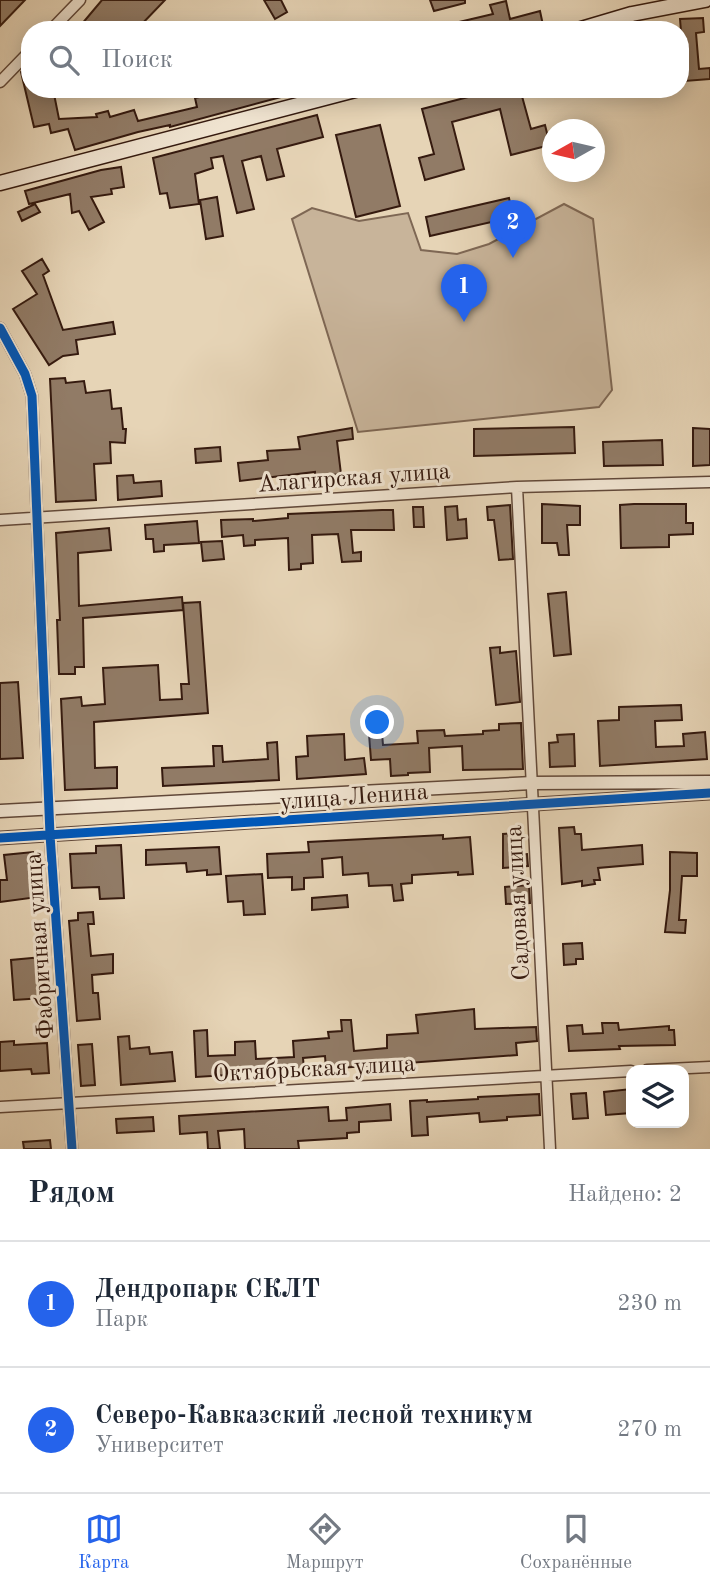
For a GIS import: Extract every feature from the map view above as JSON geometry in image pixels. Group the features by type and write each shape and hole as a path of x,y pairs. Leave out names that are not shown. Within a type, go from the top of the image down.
{"main road":[{"path":"608,21 705,0"},
{"path":"0,183 325,98"}],"street":[{"path":"60,21 80,0"},
{"path":"0,82 21,60"},
{"name":"Фабричная улица","path":"0,328 25,374 32,396 50,835 72,1149"},
{"name":"Алагирская улица","path":"0,520 517,487 710,482"},
{"name":"Садовая улица","path":"517,487 550,1149"},
{"name":"улица Ленина","path":"0,811 532,783 710,782"},
{"name":"улица Ленина","path":"0,838 710,793"},
{"path":"689,1068 710,1067"},
{"name":"Октябрьская улица","path":"0,1107 626,1071"}],"shaded area":[{"path":"564,204 593,219 612,390 599,407 358,432 292,219 312,208 359,221 408,213 421,250 457,254 489,244"}],"building":[{"path":"0,0 25,0 0,26"},
{"path":"102,0 165,0 145,21 84,21"},
{"path":"264,0 281,0 287,12 275,19"},
{"path":"430,0 465,0 465,3 434,11"},
{"path":"506,1 510,19 540,11 542,21 463,21 493,14 490,5"},
{"path":"703,18 704,32 696,33 699,69 710,68 710,79 689,81 689,21 680,19"},
{"path":"27,98 55,98 59,119 97,117 96,114 108,111 110,117 134,110 138,121 197,107 195,98 277,98 75,150 68,129 51,133 49,124 34,127"},
{"path":"464,98 522,98 531,129 542,126 542,147 511,155 500,109 452,122 464,169 425,180 419,158 434,154 422,109"},
{"path":"317,115 323,137 277,149 284,176 267,180 261,156 242,161 254,209 237,213 223,156 211,158 213,168 195,174 199,204 170,208 167,193 160,194 153,158"},
{"path":"380,125 400,206 356,217 336,135"},
{"path":"121,167 124,187 111,189 112,194 91,197 104,222 89,230 79,211 72,213 70,194 29,204 25,191"},
{"path":"217,197 223,236 206,239 200,200"},
{"path":"509,198 513,217 430,236 426,217"},
{"path":"35,204 40,212 22,221 18,212"},
{"path":"42,259 49,271 43,275 63,330 113,322 115,334 76,340 78,354 63,356 49,365 13,309 37,294 22,271"},
{"path":"65,378 66,383 84,381 86,393 110,390 112,409 121,408 123,429 126,429 125,443 110,442 111,463 94,464 96,500 56,502 50,379"},
{"path":"574,427 575,453 474,456 474,429"},
{"path":"352,428 353,439 337,441 341,474 315,477 315,472 240,481 238,463 268,460 267,451 300,449 298,437"},
{"path":"693,428 710,429 710,465 693,466"},
{"path":"662,440 663,465 604,466 603,442"},
{"path":"220,447 221,461 196,463 195,449"},
{"path":"133,475 134,483 161,481 162,496 118,500 117,476"},
{"path":"542,504 580,506 580,525 567,525 569,555 559,555 557,543 542,543"},
{"path":"686,504 686,523 693,523 693,534 669,535 669,547 621,548 620,505"},
{"path":"510,505 513,559 499,560 494,520 488,520 487,507"},
{"path":"457,506 458,520 466,519 467,538 447,540 445,507"},
{"path":"413,507 423,507 424,527 414,527"},
{"path":"393,510 394,530 351,530 353,553 361,552 361,561 342,562 338,534 312,535 313,563 301,564 301,569 289,570 288,538 255,540 255,545 244,546 243,535 222,537 221,520 253,521 288,518 288,514"},
{"path":"197,521 199,543 164,545 164,551 154,552 153,539 146,539 145,525"},
{"path":"109,528 111,550 78,553 79,606 182,597 183,610 83,618 84,667 75,667 75,674 59,674 57,620 60,620 56,533"},
{"path":"222,541 224,559 203,561 201,542"},
{"path":"566,592 571,654 554,656 548,594"},
{"path":"200,602 208,713 94,722 95,768 117,767 117,788 65,790 61,699 81,697 82,706 105,704 103,668 158,665 160,700 182,699 181,684 189,684 183,603"},
{"path":"500,647 500,653 516,651 520,702 496,705 490,648"},
{"path":"18,682 23,758 0,759 0,683"},
{"path":"681,705 682,720 655,721 656,747 684,746 683,734 705,732 707,759 600,766 598,721 619,720 619,707"},
{"path":"521,723 523,769 463,770 462,746 429,748 430,772 391,776 390,759 371,760 369,734 382,733 383,745 418,743 417,731 444,730 445,736 483,734 483,731 499,730 499,724"},
{"path":"344,734 345,760 364,758 366,774 297,779 296,757 308,756 307,736"},
{"path":"574,734 575,766 550,767 549,743 558,742 557,735"},
{"path":"277,742 279,780 163,786 162,768 214,766 213,746 222,746 223,762 268,759 267,743"},
{"path":"574,827 575,834 581,834 582,850 642,845 643,864 598,868 600,880 594,880 595,884 582,886 582,881 562,884 559,828"},
{"path":"516,833 517,855 527,854 528,866 503,868 503,834"},
{"path":"443,835 443,839 470,837 473,874 458,875 458,872 412,875 412,883 401,884 403,900 394,901 392,885 369,886 368,873 343,875 342,857 322,859 323,877 304,878 304,889 292,890 292,877 268,878 267,854 309,852 308,842"},
{"path":"121,845 124,898 100,899 99,887 72,888 70,854 96,853 96,846"},
{"path":"219,847 221,874 207,875 207,870 187,872 186,863 146,865 146,850"},
{"path":"33,852 38,897 0,902 0,880 7,880 4,855"},
{"path":"670,852 697,853 697,876 682,876 679,920 686,920 685,933 665,932 670,890"},
{"path":"262,874 265,914 244,915 243,901 228,902 226,876"},
{"path":"529,885 530,903 506,904 505,887"},
{"path":"347,895 348,907 312,910 312,898"},
{"path":"93,912 94,924 88,924 91,956 113,954 113,973 92,975 93,993 98,993 100,1019 77,1021 69,921 78,920 78,913"},
{"path":"582,943 583,959 576,959 576,964 564,965 563,944"},
{"path":"42,957 44,998 14,1000 11,960"},
{"path":"474,1009 475,1029 536,1027 537,1041 516,1043 517,1055 326,1069 325,1056 303,1058 304,1069 292,1071 196,1077 194,1031 207,1030 208,1056 235,1055 235,1042 255,1041 256,1059 294,1057 293,1041 329,1038 328,1032 342,1031 341,1020 351,1020 354,1051 387,1048 387,1035 418,1033 416,1015"},
{"path":"602,1023 618,1023 619,1030 669,1026 669,1030 674,1030 675,1045 619,1046 620,1049 569,1051 567,1026 582,1025 583,1034 603,1033"},
{"path":"129,1036 130,1049 149,1047 150,1054 172,1052 175,1081 121,1085 118,1037"},
{"path":"14,1041 14,1045 47,1043 49,1073 32,1074 31,1069 0,1071 0,1042"},
{"path":"92,1044 95,1085 81,1086 78,1045"},
{"path":"626,1090 626,1113 606,1115 604,1092"},
{"path":"586,1093 588,1118 573,1119 571,1094"},
{"path":"539,1094 540,1115 480,1122 479,1113 427,1117 428,1135 412,1136 410,1101"},
{"path":"390,1104 391,1120 359,1122 359,1132 347,1133 347,1138 298,1141 299,1149 245,1149 244,1129 218,1131 220,1149 208,1149 207,1132 180,1134 179,1116 328,1107 329,1121 347,1120 346,1108"},
{"path":"153,1117 154,1131 117,1133 116,1119"},
{"path":"50,1140 51,1149 24,1149 23,1142"}],"cycle path":[{"path":"0,328 25,374 32,396 50,835 72,1149"},
{"path":"0,838 710,793"}],"place":[{"name":"Северо-Кавказский лесной техникум","path":"513,258"},
{"name":"Дендропарк СКЛТ","path":"464,322"}]}
